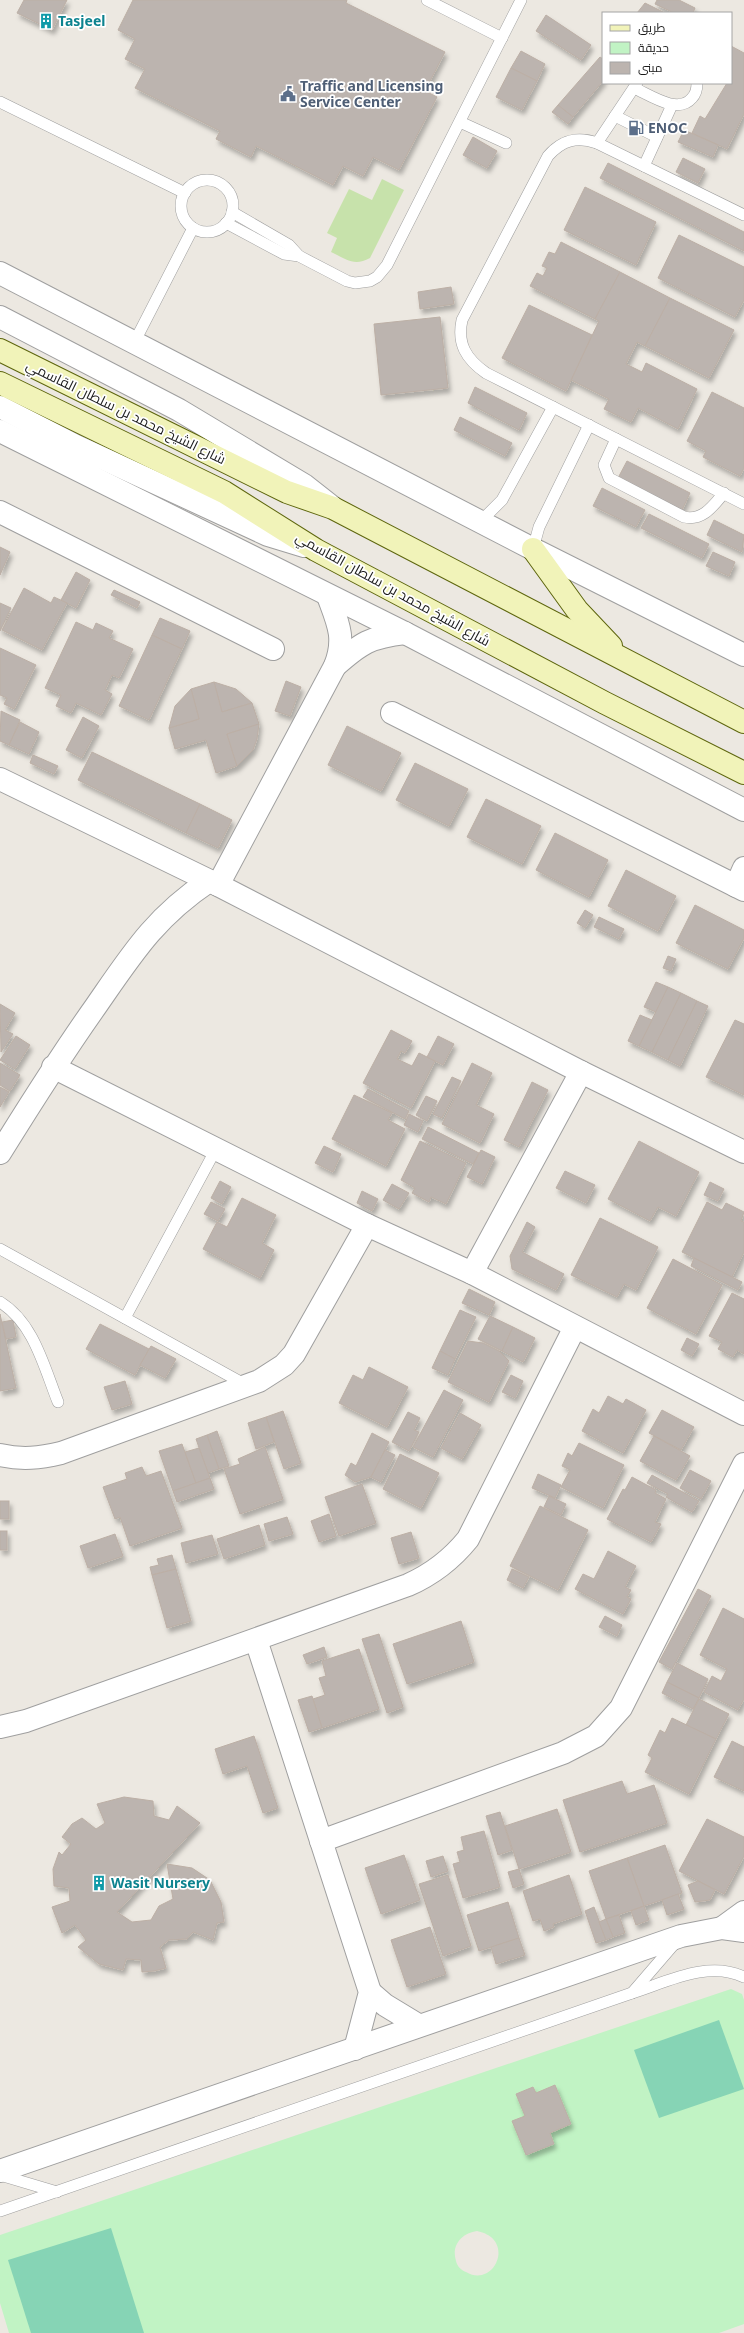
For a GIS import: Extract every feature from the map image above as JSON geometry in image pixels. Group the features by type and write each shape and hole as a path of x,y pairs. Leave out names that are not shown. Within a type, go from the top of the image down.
{"main road":[{"name":"شارع الشيخ محمد بن سلطان القاسمي","path":"0,350 287,492 333,508 744,722"},
{"name":"شارع الشيخ محمد بن سلطان القاسمي","path":"0,383 224,492 316,550 605,703 744,773"},
{"path":"533,549 577,610 599,636 628,662"}],"street":[{"path":"0,273 135,341 533,549 744,655"},
{"path":"0,318 179,410 304,485 333,508"},
{"path":"0,407 76,446 268,535 316,550"},
{"path":"1,433 405,633 744,810"},
{"path":"0,512 273,649"},
{"path":"0,1153 53,1067 146,935 186,896 213,883 335,666 341,650 340,634 328,596"},
{"path":"335,666 349,653 378,636 405,633"},
{"path":"392,713 741,881"},
{"path":"0,779 213,883 581,1072 744,1152"},
{"path":"53,1067 367,1225 472,1273 744,1414"},
{"path":"472,1273 581,1072"},
{"path":"0,1455 21,1459 40,1458 61,1454 246,1386 272,1374 294,1354 367,1225"},
{"path":"0,1727 26,1721 256,1640 426,1577 442,1567 456,1554 468,1538 477,1522 576,1327"},
{"path":"321,1841 563,1753 596,1736 621,1708 744,1464"},
{"path":"256,1640 370,1992 355,2049"},
{"path":"722,1928 744,1912"},
{"path":"0,2171 355,2049 418,2025 681,1936 722,1928 744,1931"},
{"path":"370,1992 390,2008 418,2025"}],"lane":[{"path":"427,0 502,38"},
{"path":"226,223 284,254 298,256 347,281 362,283 377,277 387,265 522,0"},
{"path":"597,143 636,85 672,105 686,104 692,99 696,94 696,84"},
{"path":"0,102 185,193"},
{"path":"644,166 672,105"},
{"path":"615,116 657,137"},
{"path":"460,122 506,143"},
{"path":"741,210 597,143 584,139 570,140 561,143 548,156 462,320 460,330 463,350 476,366 553,407 744,504"},
{"path":"213,180 227,189 231,196 232,212 226,223 214,231 200,231 193,228 187,222 181,208 185,193 197,182 213,180"},
{"path":"232,212 289,245 298,256"},
{"path":"135,341 193,228"},
{"path":"481,521 502,500 553,407"},
{"path":"533,549 539,527 589,425"},
{"path":"616,439 604,465 608,478 684,517 694,518 704,515 724,493"},
{"path":"125,1318 216,1149"},
{"path":"0,1249 246,1386"},
{"path":"0,1302 18,1315 29,1331 58,1402"},
{"path":"632,1993 681,1936"},
{"path":"0,2211 632,1993 706,1970 732,1971 744,1977"},
{"path":"0,2175 57,2192"}],"green space":[{"path":"382,179 404,190 370,258 364,261 355,262 331,252 337,238 327,233 349,189 372,200"},
{"path":"731,1989 742,1994 744,2000 744,2324 719,2333 9,2333 0,2303 0,2235","holes":["555,2085 571,2124 550,2133 554,2144 527,2155 513,2121 525,2116 516,2094 533,2087 536,2093","477,2231 489,2236 496,2243 498,2252 497,2261 492,2269 485,2274 476,2275 466,2272 458,2266 455,2250 456,2245 462,2237"]},
{"path":"719,2020 744,2089 659,2118 634,2050"},
{"path":"111,2228 144,2333 31,2333 8,2260"}],"building":[{"name":"Tasjeel","path":"24,0 67,0 52,30 17,13"},
{"name":"Traffic and Licensing Service Center","path":"133,0 347,0 346,3 445,52 425,91 437,97 399,170 373,157 363,176 343,166 333,185 256,146 251,157 216,139 220,131 135,88 145,69 125,59 135,39 118,30"},
{"path":"657,0 679,0 695,8 693,12 672,12 655,4"},
{"path":"645,3 663,12 638,12"},
{"path":"546,15 591,45 581,60 536,31"},
{"path":"732,47 744,53 744,114 727,149 692,133 700,116 705,119 726,84 732,84"},
{"path":"521,51 545,64 537,81 511,68"},
{"path":"600,57 602,58 602,82 573,117 558,105"},
{"path":"511,68 537,81 522,110 496,97"},
{"path":"558,105 573,117 568,124 552,112"},
{"path":"684,130 718,145 713,157 678,142"},
{"path":"473,137 497,151 487,168 463,155"},
{"path":"683,158 705,169 698,183 676,172"},
{"path":"608,163 744,232 744,251 600,178"},
{"path":"585,187 656,222 636,265 564,230"},
{"path":"679,235 744,267 744,300 735,317 658,278"},
{"path":"561,242 620,272 595,319 530,286 537,273 543,276 547,268 542,266 549,252 555,254"},
{"path":"620,272 670,298 645,346 637,342 626,364 642,372 646,363 697,389 678,429 638,408 631,422 604,409 609,399 571,380 599,321 595,319"},
{"path":"451,287 454,304 420,309 418,292"},
{"path":"670,298 734,330 709,378 645,346"},
{"path":"529,305 592,335 566,391 502,358"},
{"path":"440,317 448,388 381,395 374,324"},
{"path":"475,387 527,413 519,430 468,403"},
{"path":"712,392 744,408 744,468 740,476 703,457 706,451 687,441"},
{"path":"460,417 512,443 505,456 454,430"},
{"path":"627,461 690,493 682,510 618,478"},
{"path":"602,488 645,510 636,527 593,506"},
{"path":"649,514 709,544 702,558 641,528"},
{"path":"714,520 744,535 742,552 707,535"},
{"path":"0,547 10,552 0,575"},
{"path":"713,552 735,562 729,576 706,566"},
{"path":"76,572 90,580 76,608 61,600"},
{"path":"24,588 51,603 54,597 67,603 42,650 2,630"},
{"path":"114,590 140,602 137,608 111,595"},
{"path":"0,603 11,608 0,631"},
{"path":"160,618 190,631 182,649 152,635"},
{"path":"76,622 93,630 96,623 113,631 109,638 133,649 119,678 112,675 105,690 112,694 101,715 76,703 71,713 56,706 61,695 45,688"},
{"path":"152,635 182,649 149,720 119,706"},
{"path":"0,648 36,665 14,709 4,704 7,698 0,695"},
{"path":"286,681 301,687 290,716 275,711"},
{"path":"214,682 236,689 252,703 222,712"},
{"path":"214,682 222,712 252,703 259,724 227,734 237,766 216,773 206,740 175,749 169,728 199,719 191,689"},
{"path":"191,689 199,719 169,728 175,706"},
{"path":"1,711 20,720 9,745 0,741"},
{"path":"83,717 99,726 82,758 66,750"},
{"path":"20,722 39,732 29,754 9,745"},
{"path":"259,724 257,739 253,750 237,766 227,734"},
{"path":"347,726 401,753 381,791 328,765"},
{"path":"92,752 200,804 186,833 78,780"},
{"path":"33,755 58,766 54,774 30,763"},
{"path":"415,763 468,789 449,826 396,800"},
{"path":"486,799 541,826 522,864 467,837"},
{"path":"200,804 232,820 218,848 186,833"},
{"path":"555,833 608,860 589,897 536,870"},
{"path":"626,870 676,896 658,931 608,906"},
{"path":"695,905 744,930 744,938 728,969 676,943"},
{"path":"585,910 593,915 585,928 577,923"},
{"path":"599,917 624,929 619,939 594,927"},
{"path":"668,956 676,959 671,971 663,968"},
{"path":"656,982 668,987 656,1012 644,1007"},
{"path":"668,987 681,993 652,1052 639,1046"},
{"path":"681,993 697,1001 668,1060 652,1052"},
{"path":"697,1001 708,1006 680,1066 668,1060"},
{"path":"0,1004 15,1013 5,1030 13,1034 1,1052"},
{"path":"640,1015 652,1020 639,1046 628,1041"},
{"path":"735,1020 744,1024 744,1095 706,1077"},
{"path":"391,1030 412,1041 405,1053 401,1051 397,1059 412,1066 419,1053 435,1061 411,1108 363,1083"},
{"path":"16,1036 30,1045 15,1069 0,1060"},
{"path":"438,1036 454,1044 443,1065 427,1057"},
{"path":"0,1063 20,1075 10,1091 0,1085"},
{"path":"472,1063 492,1073 476,1105 494,1114 480,1143 442,1124"},
{"path":"452,1077 461,1081 442,1118 433,1114"},
{"path":"532,1082 548,1090 519,1147 504,1140"},
{"path":"0,1087 9,1092 0,1107"},
{"path":"368,1089 409,1111 405,1119 363,1097"},
{"path":"354,1095 392,1113 388,1120 405,1129 386,1166 332,1139"},
{"path":"426,1096 437,1101 427,1121 416,1115"},
{"path":"409,1114 423,1121 418,1132 404,1125"},
{"path":"428,1127 479,1153 473,1164 422,1139"},
{"path":"420,1141 466,1163 446,1204 431,1197 429,1202 412,1193 415,1188 401,1180"},
{"path":"639,1141 699,1172 676,1216 658,1207 650,1221 608,1199"},
{"path":"324,1146 341,1154 333,1172 315,1163"},
{"path":"481,1150 495,1157 482,1184 467,1177"},
{"path":"565,1171 595,1185 586,1203 556,1188"},
{"path":"220,1181 231,1187 222,1204 211,1198"},
{"path":"710,1182 724,1189 718,1201 704,1195"},
{"path":"392,1184 409,1193 399,1209 383,1200"},
{"path":"362,1191 378,1199 372,1211 357,1203"},
{"path":"242,1198 276,1215 262,1243 274,1250 260,1278 203,1249 217,1222 227,1227"},
{"path":"211,1202 225,1209 218,1221 204,1214"},
{"path":"707,1202 722,1210 726,1203 744,1212 741,1221 744,1222 744,1252 732,1277 682,1252"},
{"path":"600,1218 658,1247 636,1290 624,1284 617,1297 571,1275"},
{"path":"527,1222 535,1227 522,1252 564,1274 556,1290 512,1269 510,1256"},
{"path":"694,1258 742,1282 738,1290 691,1266"},
{"path":"673,1259 722,1285 696,1334 647,1308"},
{"path":"469,1289 495,1302 489,1315 462,1303"},
{"path":"732,1293 744,1299 744,1354 737,1350 733,1357 718,1349 722,1342 709,1336"},
{"path":"460,1310 476,1317 455,1359 440,1351"},
{"path":"0,1314 16,1388 0,1391"},
{"path":"490,1316 513,1327 502,1351 478,1339"},
{"path":"13,1320 16,1337 6,1339 2,1322"},
{"path":"100,1324 149,1349 135,1375 86,1349"},
{"path":"513,1327 535,1338 523,1362 502,1351"},
{"path":"687,1338 699,1344 692,1356 681,1350"},
{"path":"468,1341 483,1343 499,1351 509,1361 489,1402 448,1382"},
{"path":"151,1346 176,1359 165,1378 140,1365"},
{"path":"440,1351 455,1359 448,1375 432,1368"},
{"path":"369,1367 408,1387 387,1427 339,1403 353,1375 363,1380"},
{"path":"511,1375 523,1381 515,1398 502,1392"},
{"path":"125,1381 132,1404 112,1410 104,1387"},
{"path":"444,1390 463,1400 433,1457 413,1447"},
{"path":"608,1396 623,1404 626,1399 646,1410 623,1453 582,1431 593,1409 599,1413"},
{"path":"662,1410 694,1427 681,1450 649,1433"},
{"path":"283,1411 301,1463 284,1469 266,1417"},
{"path":"408,1412 420,1418 414,1430 419,1432 409,1451 392,1442"},
{"path":"460,1413 481,1425 462,1459 441,1448"},
{"path":"266,1417 274,1442 256,1449 248,1423"},
{"path":"217,1431 229,1466 219,1469 207,1435"},
{"path":"372,1433 389,1442 371,1477 355,1482 345,1475 351,1463 356,1466"},
{"path":"207,1435 219,1469 208,1473 196,1439"},
{"path":"654,1436 690,1456 676,1480 640,1461"},
{"path":"579,1443 624,1465 603,1508 561,1487 570,1470 562,1466 568,1453 572,1456"},
{"path":"182,1444 196,1483 173,1491 159,1451"},
{"path":"265,1447 283,1499 240,1514 224,1469 240,1464 238,1459"},
{"path":"199,1448 210,1478 196,1483 185,1452"},
{"path":"385,1450 395,1455 381,1482 371,1477"},
{"path":"400,1454 439,1473 421,1508 383,1489"},
{"path":"142,1467 146,1476 161,1471 182,1528 130,1546 120,1517 115,1519 103,1487 127,1479 125,1473"},
{"path":"690,1470 711,1481 701,1499 680,1488"},
{"path":"538,1474 561,1485 555,1498 532,1488"},
{"path":"652,1475 699,1501 692,1512 666,1497 668,1494 647,1483"},
{"path":"632,1477 656,1490 655,1493 666,1499 655,1522 661,1524 651,1542 607,1519 623,1489 625,1490"},
{"path":"210,1478 214,1489 177,1502 173,1491"},
{"path":"362,1484 376,1523 339,1536 325,1497"},
{"path":"549,1496 566,1504 561,1515 544,1507"},
{"path":"0,1501 9,1501 9,1519 0,1519"},
{"path":"540,1506 588,1530 558,1590 510,1566"},
{"path":"329,1514 336,1536 319,1542 311,1521"},
{"path":"287,1517 293,1534 269,1541 264,1524"},
{"path":"259,1525 265,1545 224,1559 217,1539"},
{"path":"0,1531 7,1531 7,1550 0,1550"},
{"path":"411,1532 419,1558 399,1564 391,1538"},
{"path":"115,1534 123,1556 88,1568 80,1546"},
{"path":"212,1535 218,1554 186,1563 181,1543"},
{"path":"608,1551 636,1566 625,1587 631,1590 627,1597 631,1599 623,1614 575,1589 583,1574 594,1579"},
{"path":"172,1555 176,1569 152,1575 150,1567 159,1565 157,1559"},
{"path":"176,1569 191,1621 167,1628 152,1575"},
{"path":"512,1569 529,1577 523,1588 507,1580"},
{"path":"698,1589 711,1596 672,1669 659,1662"},
{"path":"723,1608 744,1619 744,1699 738,1710 704,1692 712,1676 721,1681 727,1669 700,1655"},
{"path":"605,1616 622,1625 617,1636 599,1627"},
{"path":"461,1621 474,1662 407,1684 393,1644"},
{"path":"379,1634 403,1707 387,1713 362,1639"},
{"path":"324,1647 327,1657 307,1664 303,1655"},
{"path":"359,1649 379,1709 322,1728 313,1699 325,1695 319,1678 326,1676 322,1661"},
{"path":"677,1663 708,1679 699,1698 667,1682"},
{"path":"667,1682 699,1698 693,1709 662,1693"},
{"path":"312,1696 322,1728 309,1732 298,1700"},
{"path":"699,1699 729,1714 716,1739 686,1725"},
{"path":"672,1718 716,1739 689,1794 645,1772 652,1758 648,1755 660,1730 665,1733"},
{"path":"254,1736 278,1808 263,1813 247,1766 223,1774 215,1749"},
{"path":"732,1741 744,1747 744,1791 714,1777"},
{"path":"622,1781 627,1794 654,1785 667,1823 580,1852 563,1800"},
{"name":"Wasit Nursery","path":"124,1797 153,1801 154,1816 169,1820 177,1806 200,1823 117,1912 132,1922 151,1920 159,1906 173,1899 167,1864 192,1868 210,1880 221,1902 224,1922 217,1923 213,1940 193,1932 187,1939 169,1940 160,1947 166,1968 154,1971 142,1972 141,1960 126,1959 123,1970 99,1964 78,1947 86,1940 75,1925 62,1933 52,1907 70,1901 69,1888 54,1886 53,1869 59,1852 62,1855 71,1844 62,1837 72,1824 82,1818 96,1829 105,1823 97,1804"},
{"path":"557,1809 571,1852 519,1869 505,1826"},
{"path":"500,1812 512,1850 498,1855 486,1816"},
{"path":"707,1819 744,1837 744,1856 724,1894 679,1871"},
{"path":"484,1831 500,1887 463,1898 453,1864 460,1862 457,1852 464,1850 461,1837"},
{"path":"665,1845 682,1893 644,1906 627,1858"},
{"path":"404,1855 420,1900 381,1914 365,1868"},
{"path":"443,1856 448,1871 431,1877 426,1861"},
{"path":"627,1858 644,1906 606,1919 589,1871"},
{"path":"519,1869 524,1884 513,1888 508,1872"},
{"path":"448,1875 471,1946 443,1956 419,1884"},
{"path":"569,1875 582,1914 553,1924 554,1927 544,1931 540,1919 533,1921 523,1891"},
{"path":"698,1881 715,1890 710,1900 695,1902 688,1885"},
{"path":"678,1894 684,1909 667,1915 662,1900"},
{"path":"508,1902 519,1938 479,1951 467,1915"},
{"path":"644,1906 649,1920 636,1925 631,1911"},
{"path":"594,1907 606,1940 596,1943 585,1911"},
{"path":"619,1915 625,1933 613,1937 606,1919"},
{"path":"606,1919 613,1937 606,1940 599,1922"},
{"path":"430,1927 446,1974 407,1987 391,1940"},
{"path":"519,1938 525,1955 496,1964 491,1947"},
{"path":"555,2085 571,2124 550,2133 554,2144 526,2155 512,2121 525,2116 516,2094 533,2087 536,2093"}],"place":[{"name":"Tasjeel","path":"46,21"},
{"name":"Traffic and Licensing Service Center","path":"288,94"},
{"name":"ENOC","path":"636,128"},
{"name":"Wasit Nursery","path":"99,1883"}]}
